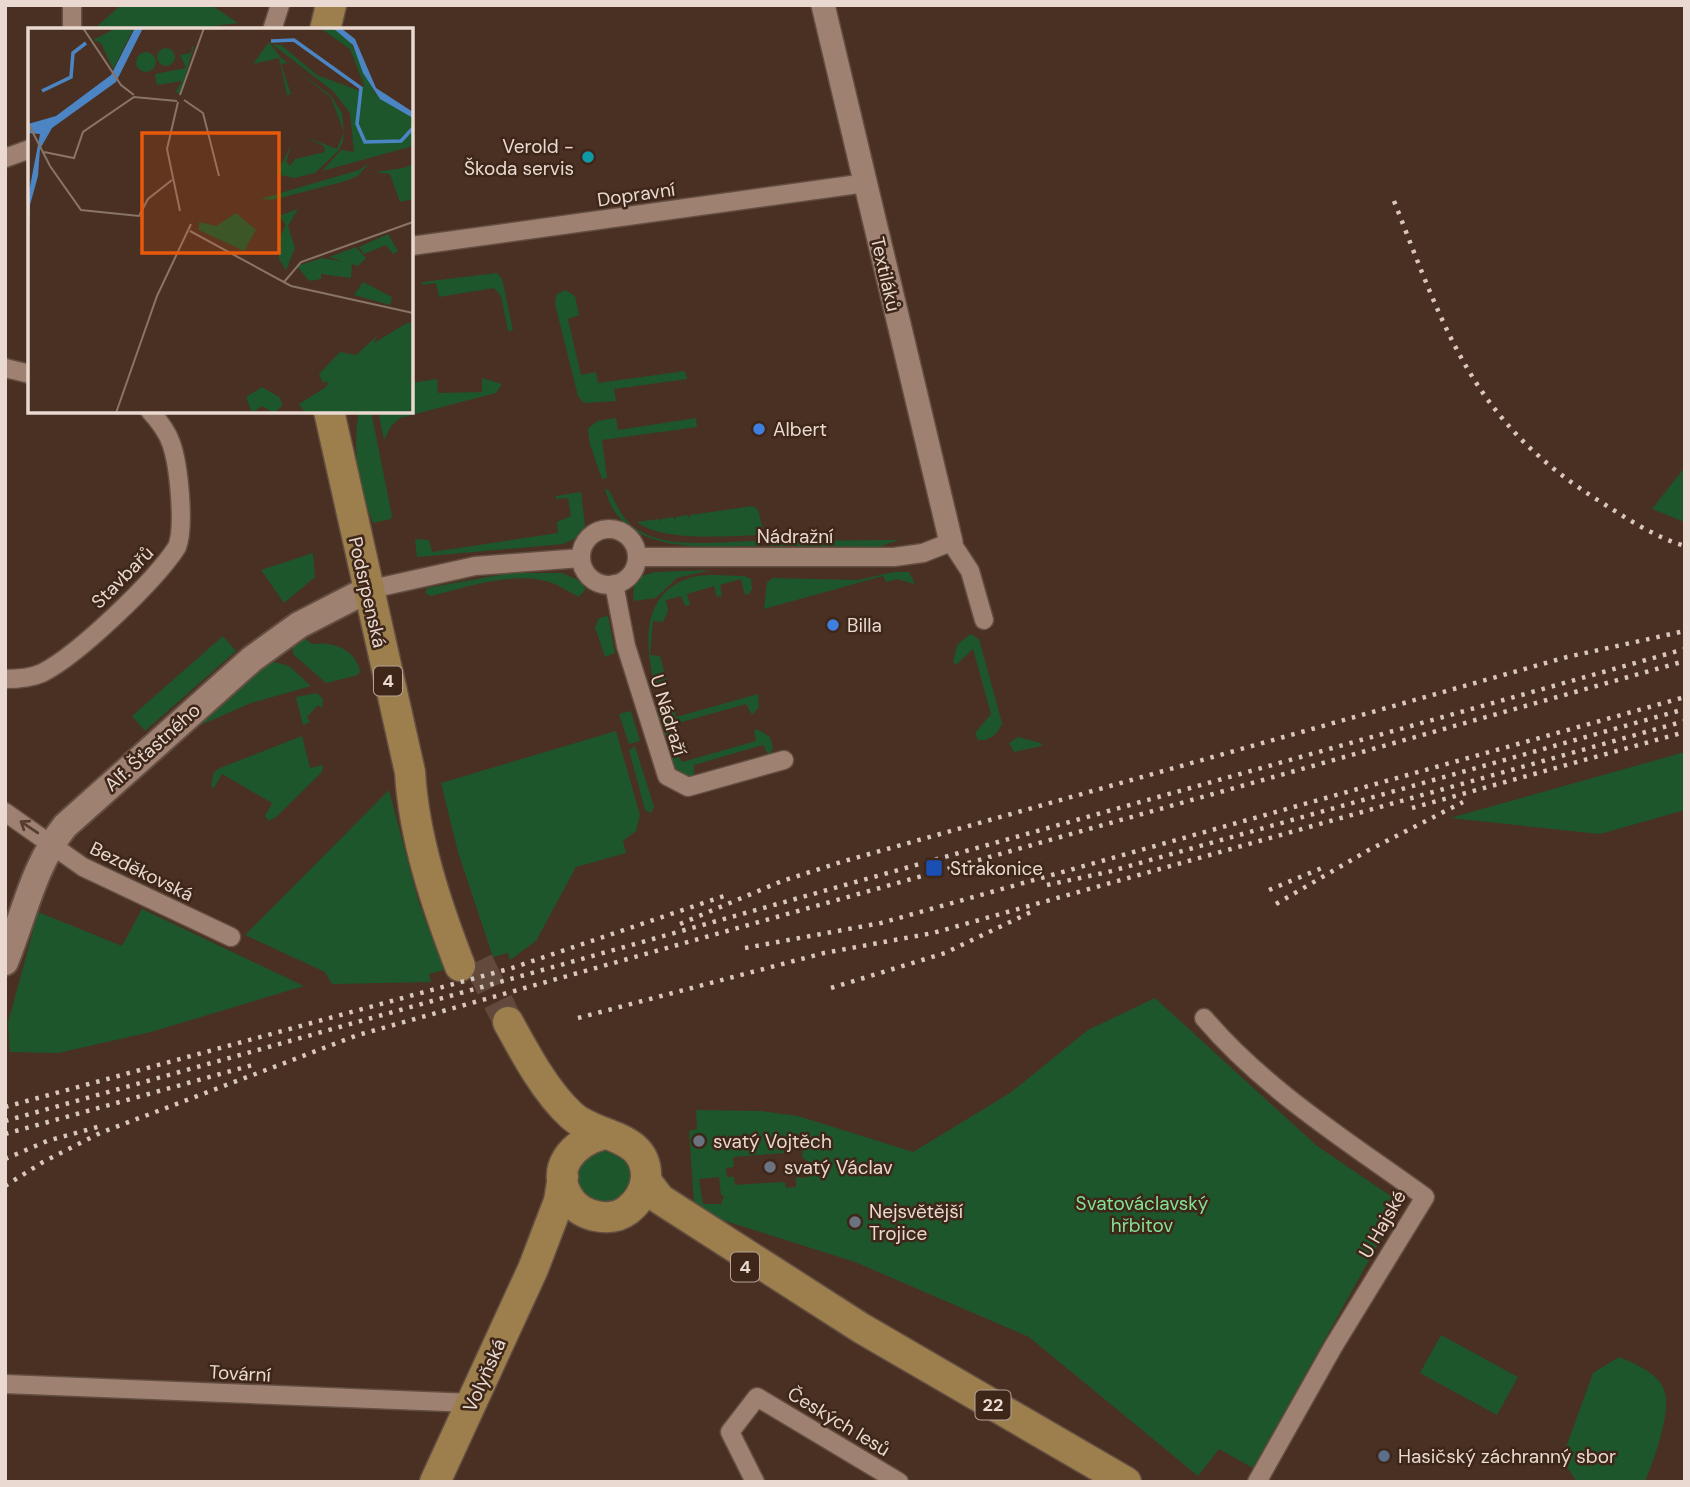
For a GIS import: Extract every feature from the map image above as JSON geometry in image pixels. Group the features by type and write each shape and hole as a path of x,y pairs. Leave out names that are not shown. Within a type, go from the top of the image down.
{"main road":[{"path":"325,28 331,5"},
{"name":"Podsrpenská","path":"329,413 410,772 412,808 425,860 469,963"},
{"name":"Alf. Šťastného","path":"5,962 34,877 52,842 77,813 252,659 299,625 367,590"},
{"path":"498,1025 569,1113 584,1126 604,1134 615,1136 635,1148 646,1169 642,1195 629,1209 608,1217 592,1215 571,1201 566,1140 498,1025"},
{"path":"566,1164 584,1139 604,1134"},
{"name":"Volyňská","path":"435,1482 533,1269 559,1201 566,1164"},
{"name":"22","path":"646,1181 660,1199 860,1328 1126,1482"},
{"name":"4","path":"629,1209 664,1222 860,1328"},
{"name":"Volyňská","path":"533,1269 564,1222 592,1215"}],"street":[{"path":"72,5 72,28"},
{"path":"273,28 280,5"},
{"name":"Textiláků","path":"823,5 951,542"},
{"path":"5,158 28,150"},
{"name":"Dopravní","path":"413,246 866,183"},
{"path":"5,368 28,374"},
{"name":"Stavbařů","path":"5,679 35,676 55,664 107,623 169,559 177,547 181,534 175,459 166,432 152,413"},
{"path":"608,529 627,536 634,544 637,557 631,574 614,584 600,583 590,578 581,558 583,545 589,537 608,529"},
{"path":"951,542 970,572 984,620"},
{"name":"Nádražní","path":"637,557 894,557 923,554 951,542"},
{"path":"367,590 475,566 581,558"},
{"name":"U Nádraží","path":"614,584 626,646 667,776 688,787 785,760"},
{"name":"Bezděkovská","path":"5,812 52,842 83,867 231,937"},
{"name":"U Hajské","path":"1204,1018 1229,1047 1322,1123 1425,1197 1333,1348 1257,1482"},
{"name":"Tovární","path":"5,1384 472,1402"},
{"name":"Českých lesů","path":"755,1482 730,1432 757,1397 900,1482"}],"green space":[{"path":"121,5 211,5 238,23 199,28 95,28"},
{"path":"497,273 502,279 513,330 508,331 501,296 494,288 439,297 436,283 423,285 422,282"},
{"path":"565,290 575,296 579,315 568,319 581,375 596,372 598,383 685,371 687,379 614,389 616,401 584,403 578,396 555,304 556,295"},
{"path":"482,378 502,384 496,393 400,418 391,426 384,440 378,413 413,413 413,383 437,379 438,393 482,392"},
{"path":"359,413 371,413 391,519 373,523 363,495 358,468"},
{"path":"616,418 618,430 696,418 697,427 602,440 607,478 602,479 590,445 588,429 597,421"},
{"path":"1685,467 1685,522 1652,509"},
{"path":"605,489 609,490 629,523 656,538 690,543 758,541 760,546 692,546 647,537 629,527 614,511"},
{"path":"581,492 585,526 578,537 563,544 417,557 415,539 429,540 432,552 558,533 557,522 571,516 568,498 556,499 556,496"},
{"path":"753,506 758,510 763,529 760,535 678,535 662,533 637,522 659,519 661,522 661,519 673,517 675,520 676,517 687,515 690,518 690,515"},
{"path":"899,540 878,547 770,546 771,541"},
{"path":"313,553 315,577 284,603 261,570"},
{"path":"710,570 677,578 656,598 633,601 634,583 642,576 655,572"},
{"path":"894,572 909,572 915,584 897,579 886,582 883,576 764,609 767,582 773,578 858,580"},
{"path":"510,573 562,573 583,582 585,590 579,597 555,584 525,578 476,584 431,596 425,593 427,588"},
{"path":"706,575 744,576 751,579 752,589 749,594 745,595 741,579 720,585 722,596 717,597 714,586 687,594 690,605 685,606 681,596 666,600 668,611 663,622 653,621 650,655 660,656 666,679 664,684 655,687 649,657 648,642 649,627 659,600 669,589 691,578"},
{"path":"608,616 615,653 605,657 595,627 599,618"},
{"path":"970,634 979,639 1002,723 999,730 986,740 978,740 975,733 991,714 973,649 956,665 953,662 957,645"},
{"path":"223,636 236,651 145,731 132,716"},
{"path":"304,638 312,644 335,645 348,652 357,663 360,671 358,675 326,683 293,654 293,643"},
{"path":"271,661 289,666 311,686 251,703 187,731 245,675"},
{"path":"317,693 323,699 322,708 318,705 307,717 310,722 303,725 296,697"},
{"path":"758,694 759,707 752,715 746,704 671,725 674,735 670,737 662,733 655,709 673,705 676,717"},
{"path":"631,711 640,741 629,744 619,714"},
{"path":"757,729 770,737 773,748 769,756 763,745 694,765 694,777 689,778 674,771 670,758 675,751 682,762 756,741 754,731"},
{"path":"616,731 640,815 636,831 623,841 626,853 576,867 536,941 510,960 508,953 493,957 458,852 441,783"},
{"path":"302,736 310,768 323,765 322,772 269,821 265,816 272,803 222,774 213,789 211,786 214,772 220,768"},
{"path":"1018,737 1041,743 1042,746 1014,752 1009,743"},
{"path":"635,746 654,807 651,813 645,810 629,750"},
{"path":"1685,752 1685,810 1600,834 1450,818"},
{"path":"389,790 418,900 444,970 429,974 431,982 332,984 325,972 245,935"},
{"path":"142,909 304,986 151,1032 58,1053 10,1052 8,1023 38,912 122,946"},
{"name":"Svatováclavský hřbitov","path":"1155,998 1317,1146 1401,1203 1253,1468 1219,1449 1198,1476 1029,1337 855,1262 716,1218 694,1203 689,1131 697,1129 696,1110 761,1111 798,1116 913,1152 1010,1093 1088,1030","holes":["792,1145 794,1148 803,1147 802,1157 811,1164 812,1171 806,1178 796,1177 796,1187 786,1188 785,1183 781,1182 735,1185 734,1177 727,1177 726,1168 734,1167 733,1157 784,1153 783,1148 791,1148","719,1177 721,1195 724,1196 721,1204 703,1204 699,1179"]},
{"path":"603,1148 614,1150 623,1156 629,1165 629,1187 623,1196 614,1202 603,1204 592,1202 583,1196 577,1187 575,1176 577,1165 583,1156 592,1150"},
{"path":"1441,1335 1518,1377 1497,1415 1420,1373"},
{"path":"1619,1357 1650,1372 1663,1387 1666,1408 1657,1448 1645,1482 1577,1482 1567,1467 1565,1450 1593,1373"}],"tunnel":[{"path":"478,961 508,1022"}],"railway":[{"path":"1394,201 1449,335 1494,409 1524,442 1560,474 1633,522 1685,546"},
{"path":"680,924 782,881 841,862 1567,657 1685,631"},
{"path":"5,1121 1685,649"},
{"path":"5,1186 43,1162 100,1133 358,1035 1685,661"},
{"path":"745,948 881,923 1685,697"},
{"path":"1047,885 1108,872 1685,709"},
{"path":"578,1018 824,953 933,933 1685,721"},
{"path":"1412,808 1685,732"},
{"path":"1276,904 1367,851 1463,802"},
{"path":"1269,890 1322,868"},
{"path":"5,1107 512,968 730,894"},
{"path":"831,988 945,953 1033,911"},
{"path":"5,1134 256,1064"},
{"path":"5,1159 47,1141 101,1126"}],"place":[{"name":"Verold - Škoda servis","path":"588,157"},
{"name":"Albert","path":"759,429"},
{"name":"Billa","path":"833,625"},
{"name":"Strakonice","path":"934,868"},
{"name":"svatý Vojtěch","path":"699,1141"},
{"name":"svatý Václav","path":"770,1167"},
{"name":"Nejsvětější Trojice","path":"855,1222"},
{"name":"Hasičský záchranný sbor","path":"1384,1456"}]}
